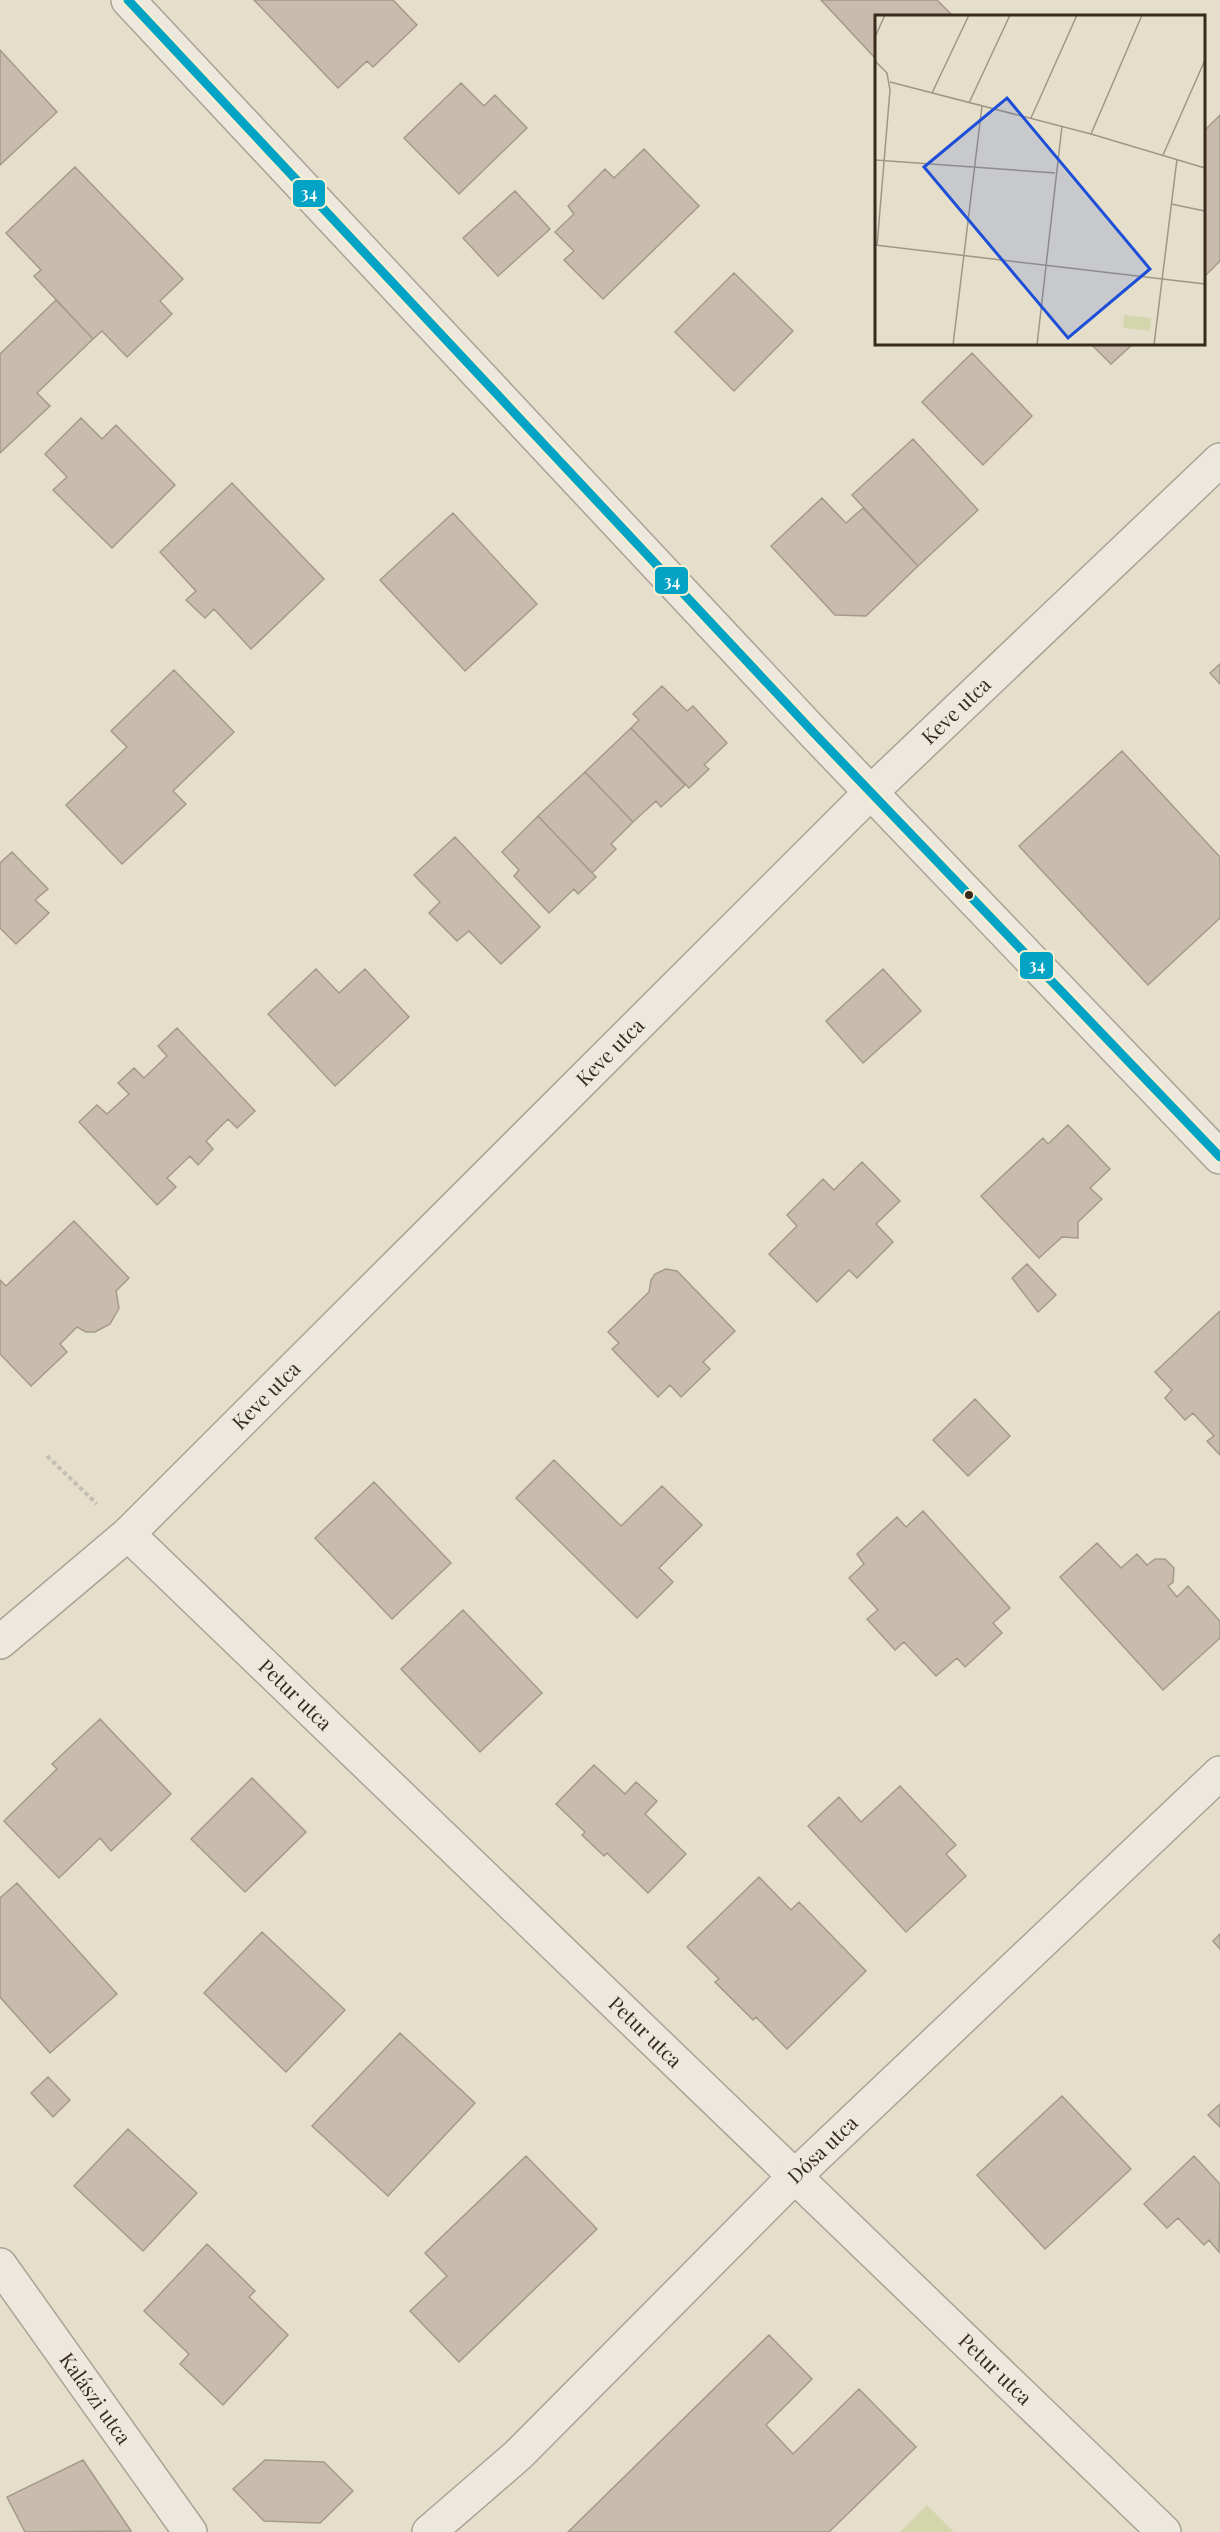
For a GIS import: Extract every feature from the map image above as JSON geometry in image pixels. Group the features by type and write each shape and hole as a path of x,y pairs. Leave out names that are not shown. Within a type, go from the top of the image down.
{"street":[{"path":"128,0 871,792 1220,1157"},
{"name":"Keve utca","path":"0,1642 128,1534 871,792 1220,460"},
{"name":"Petur utca","path":"128,1534 1164,2532"},
{"name":"Dósa utca","path":"429,2532 518,2455 795,2176 1220,1773"},
{"name":"Kalászi utca","path":"0,2265 190,2532"}],"path":[{"path":"47,1456 128,1534"}],"green space":[{"path":"927,2505 954,2532 900,2532"}],"building":[{"path":"254,0 393,0 417,25 373,67 367,61 338,88"},
{"path":"821,0 937,0 952,15 875,15 875,58"},
{"path":"0,50 57,112 0,165"},
{"path":"461,83 484,106 495,95 527,128 459,194 404,138"},
{"path":"1220,115 1220,261 1205,276 1205,130"},
{"path":"644,149 699,206 603,299 564,260 574,251 555,232 574,214 568,206 605,169 614,178"},
{"path":"75,167 183,279 160,301 172,314 127,357 102,331 93,339 34,276 41,270 6,233"},
{"path":"515,191 550,229 498,276 463,238"},
{"path":"734,273 793,331 734,391 675,332"},
{"path":"56,300 93,339 37,393 50,406 0,453 0,354"},
{"path":"1092,345 1132,345 1111,364"},
{"path":"972,353 1032,416 983,465 922,402"},
{"path":"81,418 102,439 116,425 175,485 112,548 53,490 67,477 45,454"},
{"path":"913,439 978,510 918,566 852,495"},
{"path":"232,483 324,579 251,649 214,609 205,618 186,600 196,591 160,552"},
{"path":"822,498 846,523 863,508 918,566 866,616 835,615 771,546"},
{"path":"453,513 537,604 465,671 380,580"},
{"path":"1220,664 1220,684 1210,673"},
{"path":"174,670 234,732 173,791 186,804 122,864 66,805 127,747 111,731"},
{"path":"662,686 687,711 693,706 727,743 704,765 709,769 689,788 631,728 639,720 633,714"},
{"path":"631,728 685,785 661,807 656,801 633,822 585,772"},
{"path":"1122,751 1220,857 1220,918 1148,985 1019,846"},
{"path":"585,772 633,822 611,844 616,849 592,873 538,816"},
{"path":"538,816 596,877 578,894 574,889 549,913 514,876 519,870 502,852"},
{"path":"455,837 540,927 501,964 469,931 457,941 429,913 440,902 414,875"},
{"path":"12,852 48,889 35,900 49,913 16,944 0,928 0,863"},
{"path":"316,969 339,993 365,969 409,1017 335,1086 268,1014"},
{"path":"883,969 921,1011 863,1063 826,1021"},
{"path":"177,1028 255,1111 237,1128 228,1119 206,1141 213,1149 198,1165 190,1156 167,1178 176,1187 157,1205 79,1122 97,1105 107,1114 129,1094 118,1083 134,1068 144,1078 167,1056 158,1046"},
{"path":"1068,1125 1110,1169 1090,1188 1102,1199 1078,1222 1078,1238 1062,1237 1039,1258 981,1196 1043,1138 1048,1144"},
{"path":"862,1162 900,1201 876,1224 893,1242 857,1278 849,1270 817,1302 769,1254 797,1226 787,1215 823,1179 834,1190"},
{"path":"74,1221 129,1278 116,1291 119,1308 110,1324 95,1332 86,1332 77,1327 60,1344 67,1352 31,1386 0,1354 0,1280 6,1286"},
{"path":"1027,1264 1056,1295 1038,1312 1012,1278"},
{"path":"666,1269 677,1271 735,1331 703,1362 710,1369 681,1397 670,1385 658,1397 612,1349 619,1343 608,1332 649,1292 651,1280 655,1274"},
{"path":"1220,1311 1220,1455 1207,1441 1214,1436 1193,1413 1185,1420 1165,1398 1172,1390 1155,1372"},
{"path":"975,1399 1010,1436 968,1476 933,1440"},
{"path":"554,1460 621,1526 662,1486 702,1525 659,1568 673,1582 637,1618 516,1498"},
{"path":"374,1482 451,1563 392,1619 315,1538"},
{"path":"923,1511 1010,1608 993,1623 1002,1633 965,1667 957,1658 936,1676 904,1642 895,1650 867,1619 878,1610 849,1578 864,1564 857,1554 897,1517 906,1527"},
{"path":"1097,1543 1121,1568 1137,1554 1147,1565 1155,1559 1165,1559 1174,1568 1173,1582 1168,1586 1177,1597 1188,1586 1220,1621 1220,1638 1163,1690 1060,1577"},
{"path":"463,1610 542,1693 480,1752 401,1669"},
{"path":"100,1719 171,1794 111,1851 100,1838 59,1878 4,1821 57,1769 52,1764"},
{"path":"594,1765 625,1794 636,1782 657,1801 645,1814 686,1854 648,1893 607,1853 604,1856 582,1835 585,1832 556,1804"},
{"path":"252,1778 306,1832 245,1892 191,1839"},
{"path":"900,1786 956,1845 946,1854 966,1876 906,1932 808,1826 839,1797 861,1822"},
{"path":"759,1877 791,1910 799,1902 866,1971 787,2049 756,2017 753,2020 715,1982 719,1979 687,1947"},
{"path":"17,1883 117,1994 50,2053 0,1997 0,1898"},
{"path":"262,1932 345,2010 286,2072 204,1993"},
{"path":"1220,1934 1220,1949 1213,1941"},
{"path":"400,2033 475,2103 388,2196 312,2126"},
{"path":"48,2077 70,2100 53,2117 31,2093"},
{"path":"1062,2096 1131,2169 1045,2249 977,2175"},
{"path":"1220,2104 1220,2127 1208,2115"},
{"path":"128,2129 197,2193 143,2251 74,2186"},
{"path":"526,2156 597,2229 459,2362 410,2311 447,2276 425,2253"},
{"path":"1194,2156 1220,2184 1219,2252 1209,2240 1204,2245 1178,2218 1167,2228 1144,2204"},
{"path":"207,2244 255,2291 249,2297 288,2335 223,2405 180,2364 189,2354 144,2311"},
{"path":"769,2335 812,2379 766,2425 793,2454 859,2389 916,2447 829,2532 568,2532"},
{"path":"83,2460 131,2531 25,2532 7,2497"},
{"path":"265,2460 324,2462 353,2491 320,2523 264,2521 233,2489"}],"transit line":[{"name":"34","path":"128,0 813,732 1220,1157"}]}
